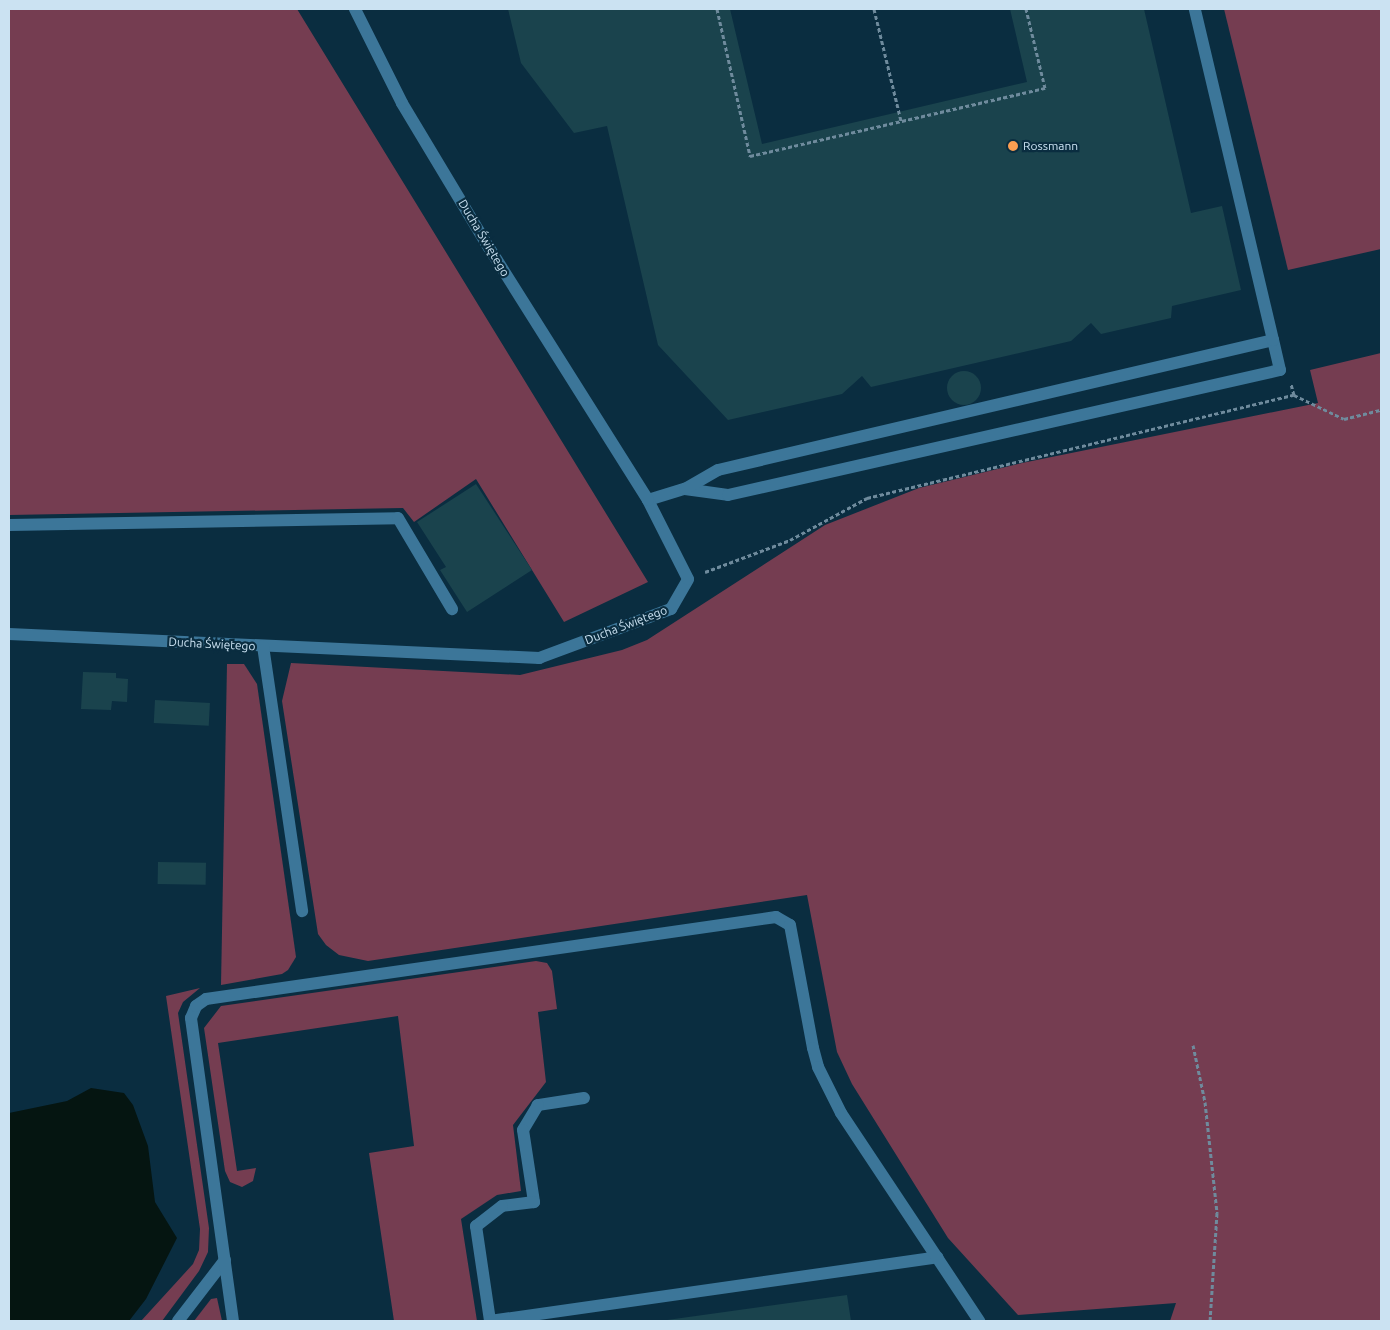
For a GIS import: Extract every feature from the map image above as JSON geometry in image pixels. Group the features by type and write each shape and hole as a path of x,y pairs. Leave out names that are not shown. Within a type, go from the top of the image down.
{"street":[{"name":"Ducha Świętego","path":"9,634 539,658 671,609 688,579 648,500 418,128 373,48 356,9"},
{"path":"685,489 728,495 1280,370 1195,9"},
{"path":"648,500 685,489 718,470 1273,340"},
{"path":"9,525 398,518 452,610"},
{"path":"263,646 302,911"},
{"path":"233,1321 191,1018 196,1006 206,999 776,917 790,925 818,1067 846,1121 979,1321"},
{"path":"584,1098 538,1105 523,1130 534,1202 502,1206 476,1226 490,1321 937,1256"},
{"path":"178,1321 225,1260"}],"path":[{"path":"717,9 750,156 1045,88 1026,9"},
{"path":"874,9 901,121"},
{"path":"1280,370 1290,383 1294,395"},
{"path":"688,579 790,540 867,498 1294,395 1344,419 1381,410"},
{"path":"1193,1045 1205,1102 1217,1213 1210,1321"}],"shaded area":[{"path":"9,9 297,9 648,582 564,622 476,479 414,522 403,508 9,515"},
{"path":"1224,9 1381,9 1381,249 1288,270"},
{"path":"1381,353 1381,1321 1170,1321 1176,1303 1018,1315 948,1238 852,1084 837,1052 807,895 368,961 339,955 326,945 318,934 282,701 291,663 520,675 622,650 647,640 825,525 919,488 1022,463 1318,403 1310,370"},
{"path":"227,664 244,664 257,684 296,957 288,970 282,974 221,985"},
{"path":"536,961 547,963 552,971 557,1009 538,1012 546,1082 513,1125 521,1191 497,1195 461,1219 477,1321 394,1321 369,1153 414,1146 398,1016 218,1043 237,1171 256,1168 253,1181 242,1187 230,1182 225,1171 204,1028 221,1006"},
{"path":"200,988 183,1002 178,1013 209,1228 208,1252 199,1271 162,1321 141,1321 193,1264 199,1250 200,1229 166,996"},
{"path":"91,1088 124,1093 133,1105 148,1146 155,1202 177,1238 146,1299 129,1321 9,1321 9,1113 67,1101"},
{"path":"217,1298 222,1321 194,1321 211,1299"}],"building":[{"path":"508,9 730,9 762,144 1027,82 1010,9 1144,9 1191,213 1222,206 1241,290 1172,306 1171,318 1101,334 1091,323 1071,341 871,387 862,376 842,394 728,420 658,345 607,126 574,133 521,63"},
{"path":"964,371 976,376 981,388 976,400 964,405 952,400 947,388 952,376"},
{"path":"476,484 532,570 467,612 440,570 446,567 417,522"},
{"path":"83,672 116,673 116,678 128,679 127,702 112,701 111,710 81,709"},
{"path":"155,700 210,703 209,726 154,723"},
{"path":"158,862 206,863 206,885 158,884"},
{"path":"847,1295 851,1321 667,1321 667,1320"}],"place":[{"name":"Rossmann","path":"1013,146"}]}
